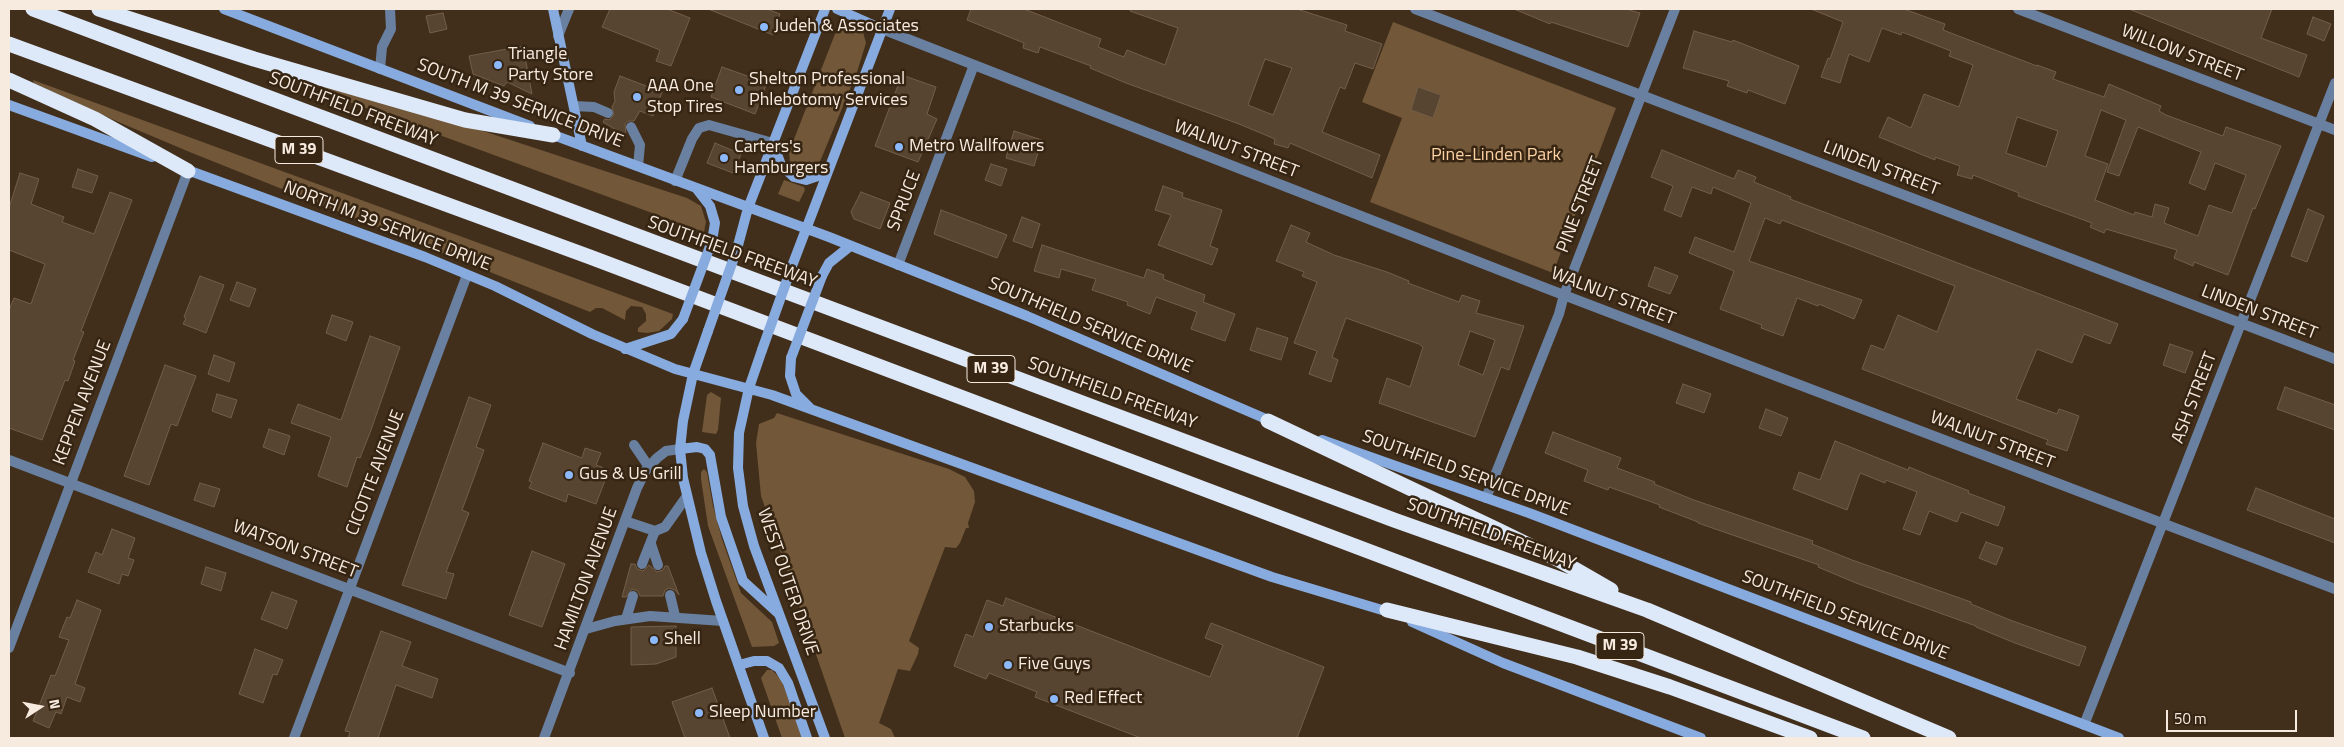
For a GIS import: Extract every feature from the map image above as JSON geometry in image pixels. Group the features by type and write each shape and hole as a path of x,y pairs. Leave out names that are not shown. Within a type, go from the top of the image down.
{"highway":[{"name":"SOUTHFIELD FREEWAY","path":"33,9 1366,509 1647,610 1949,738"},
{"path":"99,9 254,58 456,118 554,135"},
{"name":"M 39","path":"9,44 608,264 1863,738"},
{"path":"9,80 95,119 188,170"},
{"path":"1268,421 1559,560 1647,610"},
{"path":"1387,610 1577,657 1810,738"}],"main road":[{"name":"SOUTH M 39 SERVICE DRIVE","path":"224,9 675,181 806,228"},
{"path":"553,9 582,146"},
{"path":"764,738 701,552 687,496 680,449 683,421 693,374 737,249 748,208 825,9"},
{"path":"837,9 882,29"},
{"name":"WEST OUTER DRIVE","path":"825,738 754,546 743,506 739,478 739,433 749,388 762,350 806,228 890,9"},
{"name":"NORTH M 39 SERVICE DRIVE","path":"9,106 425,257 625,349 675,369 749,388"},
{"path":"773,143 781,165 794,177 806,180 827,173"},
{"path":"625,349 671,334 683,320 712,242 715,223 710,206 696,188"},
{"name":"SOUTHFIELD SERVICE DRIVE","path":"806,228 1104,348 1268,421 1486,498 2119,738"},
{"path":"812,411 796,394 790,376 791,358 822,276 829,263 849,246"},
{"path":"749,388 1272,577 1387,610 1503,663 1701,738"},
{"path":"680,449 697,447 705,449 710,455 720,517 743,581 779,613"},
{"path":"738,664 767,661 779,668 788,683 807,738"}],"street":[{"path":"380,69 382,46 391,29 390,9"},
{"path":"558,36 569,9"},
{"name":"LINDEN STREET","path":"1415,9 2335,359"},
{"name":"PINE STREET","path":"1486,498 1559,314 1564,295 1675,9"},
{"name":"WILLOW STREET","path":"2018,9 2335,130"},
{"name":"WALNUT STREET","path":"882,29 1564,295 2335,589"},
{"name":"SPRUCE","path":"898,264 974,65"},
{"name":"ASH STREET","path":"2084,725 2335,83"},
{"path":"574,106 594,108 608,113"},
{"path":"675,181 692,139 699,128 709,125 773,143"},
{"path":"631,127 640,145 638,166"},
{"name":"KEPPEN AVENUE","path":"9,648 188,170"},
{"name":"CICOTTE AVENUE","path":"294,738 467,275"},
{"path":"634,445 649,467"},
{"name":"HAMILTON AVENUE","path":"544,738 570,673 637,488 649,467 666,452 680,449"},
{"name":"WATSON STREET","path":"9,460 570,673"},
{"path":"642,564 656,532 665,527 687,496"},
{"path":"625,521 656,532"},
{"path":"651,544 658,566"},
{"path":"670,595 675,616"},
{"path":"626,619 633,596"},
{"path":"586,629 626,619 650,616 675,616 723,621"}],"green space":[{"name":"Pine-Linden Park","path":"1393,22 1616,108 1553,273 1370,202 1402,118 1362,102"},
{"path":"855,26 863,32 866,43 857,72 819,164 810,171 797,169 790,163 789,152 835,34 845,27"},
{"path":"33,80 673,314 672,319 659,331 638,332 638,328 646,321 646,314 642,307 631,306 626,311 625,320 602,308 596,308 590,312 192,153 116,121 34,83"},
{"path":"325,85 477,129 687,198 701,206 706,222 704,232 322,92"},
{"path":"784,180 804,187 805,190 799,202 778,194"},
{"path":"711,392 721,398 716,434 702,432 707,395"},
{"path":"777,413 949,469 965,477 974,491 975,502 968,523 969,528 966,528 956,548 945,547 909,641 919,648 918,654 910,671 898,669 879,723 891,729 895,738 845,738 761,496 756,443 759,424 774,418"},
{"path":"704,469 707,472 713,506 722,539 741,593 772,622 779,643 774,646 752,647 708,526 701,479 701,472"},
{"path":"767,670 772,670 781,679 803,738 782,738 761,678"}],"building":[{"path":"610,9 667,9 690,18 671,66 656,61 660,50 602,27"},
{"name":"Judeh & Associates","path":"708,9 767,9 780,14 773,35"},
{"path":"971,9 1024,9 1101,39 1098,47 1124,57 1127,50 1165,65 1178,28 1130,11 1131,9 1297,9 1347,25 1345,31 1382,44 1373,69 1355,63 1345,89 1340,87 1322,132 1380,155 1372,178 1290,143 1288,148 1274,144 1275,139 1239,124 1126,83 1090,68 1091,66 1040,47 1038,53 1023,48 1024,43 967,20","holes":["1265,59 1292,68 1273,115 1248,105"]},
{"path":"1514,9 1626,9 1640,13 1628,47 1551,22 1550,24"},
{"path":"1811,9 1904,9 1945,24 1943,30 2056,72 2053,79 2104,97 2109,84 2161,106 2159,111 2166,115 2223,136 2226,127 2281,146 2255,209 2253,208 2228,275 2194,262 2193,266 2174,258 2177,250 2106,229 2104,233 2090,227 2092,223 2018,196 2019,193 1973,175 1972,179 1957,175 1960,166 1935,157 1935,160 1879,137 1888,117 1911,128 1924,94 1959,107 1973,65 1949,56 1951,51 1902,32 1901,35 1882,28 1869,62 1849,54 1840,83 1821,77 1828,58 1830,59 1843,22","holes":["2101,110 2126,120 2107,172 2119,176 2138,127 2201,152 2189,183 2205,190 2215,163 2246,175 2232,213 2209,205 2198,236 2164,223 2169,208 2155,204 2152,217 2135,212 2134,215 2095,200 2108,164 2085,156","2017,117 2058,131 2046,167 2006,153"]},
{"path":"2129,9 2272,9 2261,38 2307,55 2299,77"},
{"path":"443,13 447,29 430,33 426,16"},
{"path":"2313,17 2331,24 2324,41 2307,34"},
{"path":"1694,31 1732,42 1733,40 1799,66 1785,104 1748,90 1747,93 1727,86 1729,81 1683,68"},
{"name":"Triangle Party Store","path":"523,46 532,94 507,82 504,86 473,74 469,56"},
{"name":"Shelton Professional Phlebotomy Services","path":"722,67 767,83 755,114 711,97"},
{"path":"902,75 936,87 927,114 937,119 918,162 875,146"},
{"name":"AAA One Stop Tires","path":"620,76 662,92 653,116 640,111 634,121 628,121 625,124 626,136 603,122 605,119 609,120 614,115 612,107 615,101 614,92"},
{"path":"1418,87 1441,95 1433,118 1411,110"},
{"path":"1014,131 1042,140 1034,166 1006,158"},
{"name":"Carters's Hamburgers","path":"715,143 741,154 733,173 707,163"},
{"path":"1662,150 1734,179 1738,170 1756,177 1754,182 1791,197 1790,199 2118,324 2110,344 2084,334 2072,363 2037,349 2016,399 2057,414 2059,409 2079,416 2067,451 2046,444 2048,440 1862,369 1871,345 1884,350 1898,315 1937,332 1955,286 1782,220 1780,224 1765,218 1749,261 1862,300 1854,319 1819,304 1818,306 1797,298 1783,336 1761,328 1762,325 1720,309 1734,271 1689,253 1695,237 1734,252 1751,203 1713,187 1711,194 1692,187 1681,217 1664,210 1673,186 1651,177"},
{"path":"991,164 1007,169 1001,186 985,180"},
{"path":"78,169 98,176 92,193 72,187"},
{"path":"20,173 39,179 31,204 64,217 62,222 94,234 110,192 132,200 81,331 84,332 73,360 75,361 68,381 65,380 42,440 9,428 9,310 14,298 31,304 45,264 9,250 9,208"},
{"path":"1163,186 1183,193 1182,197 1222,210 1210,246 1218,249 1212,265 1158,245 1171,215 1155,210"},
{"path":"861,192 890,203 880,229 854,219 851,212"},
{"path":"2308,209 2324,216 2307,262 2291,256"},
{"path":"941,210 1007,235 997,258 934,234"},
{"path":"1022,217 1040,224 1032,248 1013,241"},
{"path":"1291,225 1310,233 1306,242 1334,255 1387,272 1409,281 1408,283 1459,302 1462,295 1480,301 1476,313 1524,326 1509,370 1501,367 1475,437 1379,403 1387,378 1410,387 1423,347 1419,344 1346,318 1332,357 1338,360 1331,382 1309,374 1317,351 1294,343 1317,282 1302,276 1304,272 1276,261","holes":["1470,331 1495,340 1483,375 1458,365"]},
{"path":"1042,245 1144,278 1147,269 1164,275 1163,279 1205,295 1203,302 1235,314 1225,341 1191,329 1197,312 1156,297 1150,314 1127,305 1128,302 1092,290 1096,279 1061,269 1059,278 1034,271"},
{"path":"1655,267 1678,276 1670,294 1648,286"},
{"path":"200,276 224,285 206,333 183,324"},
{"path":"237,282 256,289 249,307 230,300"},
{"path":"332,315 353,322 346,341 326,333"},
{"path":"1257,328 1288,338 1281,360 1250,350"},
{"path":"370,336 400,347 371,430 360,458 357,457 347,487 318,476 331,437 291,423 298,404 341,420"},
{"path":"2170,344 2193,352 2185,373 2163,365"},
{"path":"214,355 235,363 229,382 208,374"},
{"path":"165,365 196,376 177,426 171,424 149,485 124,476"},
{"path":"1683,384 1711,394 1704,413 1676,403"},
{"path":"2285,387 2335,405 2335,430 2277,409"},
{"path":"217,394 237,400 231,418 212,411"},
{"path":"469,397 491,405 476,447 484,450 462,510 469,513 446,572 454,574 446,599 402,585"},
{"path":"1766,409 1788,418 1781,436 1759,428"},
{"path":"269,429 290,436 284,455 263,447"},
{"path":"1553,432 1621,458 1617,468 1655,482 1654,484 1694,500 1813,541 1812,544 1852,560 1971,602 1971,604 2010,620 2086,647 2079,666 2015,643 1976,626 1856,583 1818,567 1819,565 1698,523 1659,507 1660,505 1609,487 1608,490 1584,481 1588,470 1545,453"},
{"path":"1835,441 1908,470 1909,467 2005,507 1998,526 1961,512 1957,522 1929,511 1920,535 1903,529 1917,492 1886,480 1885,483 1860,473 1847,510 1793,489 1799,472 1820,480"},
{"name":"Gus & Us Grill","path":"543,443 582,458 585,448 601,453 596,465 609,470 596,504 568,494 566,502 529,488 532,482 529,481"},
{"path":"200,483 220,489 214,507 194,500"},
{"path":"2256,488 2335,519 2335,543 2247,510"},
{"path":"112,529 135,538 128,558 134,560 128,576 122,574 119,584 88,572 96,552 102,555"},
{"path":"1986,542 2003,548 1996,565 1979,558"},
{"path":"532,551 565,564 542,627 509,615"},
{"path":"631,564 635,564 637,569 643,571 649,565 657,572 668,566 679,595 675,590 669,588 665,590 663,596 640,596 638,591 632,589 626,597 622,597"},
{"path":"206,567 226,573 221,591 201,584"},
{"path":"272,592 297,601 287,629 261,619"},
{"path":"1006,598 1210,677 1223,645 1205,638 1211,623 1324,667 1297,738 1141,738 1035,697 1037,692 989,673 986,679 954,666 966,634 973,637 987,600 1003,606"},
{"path":"77,600 101,610 75,684 85,688 80,702 67,697 61,714 56,712 49,728 33,721 51,675 55,676 69,640 59,637 67,617 70,618"},
{"path":"676,626 676,657 656,664 631,665 631,627"},
{"path":"381,631 411,642 402,666 438,679 432,698 396,685 378,738 348,738 350,732 345,731"},
{"path":"255,649 283,660 277,675 273,674 263,703 239,694"},
{"path":"712,688 730,738 685,738 672,702"}],"place":[{"name":"Judeh & Associates","path":"764,27"},
{"name":"Triangle Party Store","path":"498,65"},
{"name":"Shelton Professional Phlebotomy Services","path":"739,90"},
{"name":"AAA One Stop Tires","path":"637,97"},
{"name":"Metro Wallfowers","path":"899,147"},
{"name":"Carters's Hamburgers","path":"724,158"},
{"name":"Gus & Us Grill","path":"569,475"},
{"name":"Starbucks","path":"989,627"},
{"name":"Shell","path":"654,640"},
{"name":"Five Guys","path":"1008,665"},
{"name":"Red Effect","path":"1054,699"},
{"name":"Sleep Number","path":"699,713"}]}
